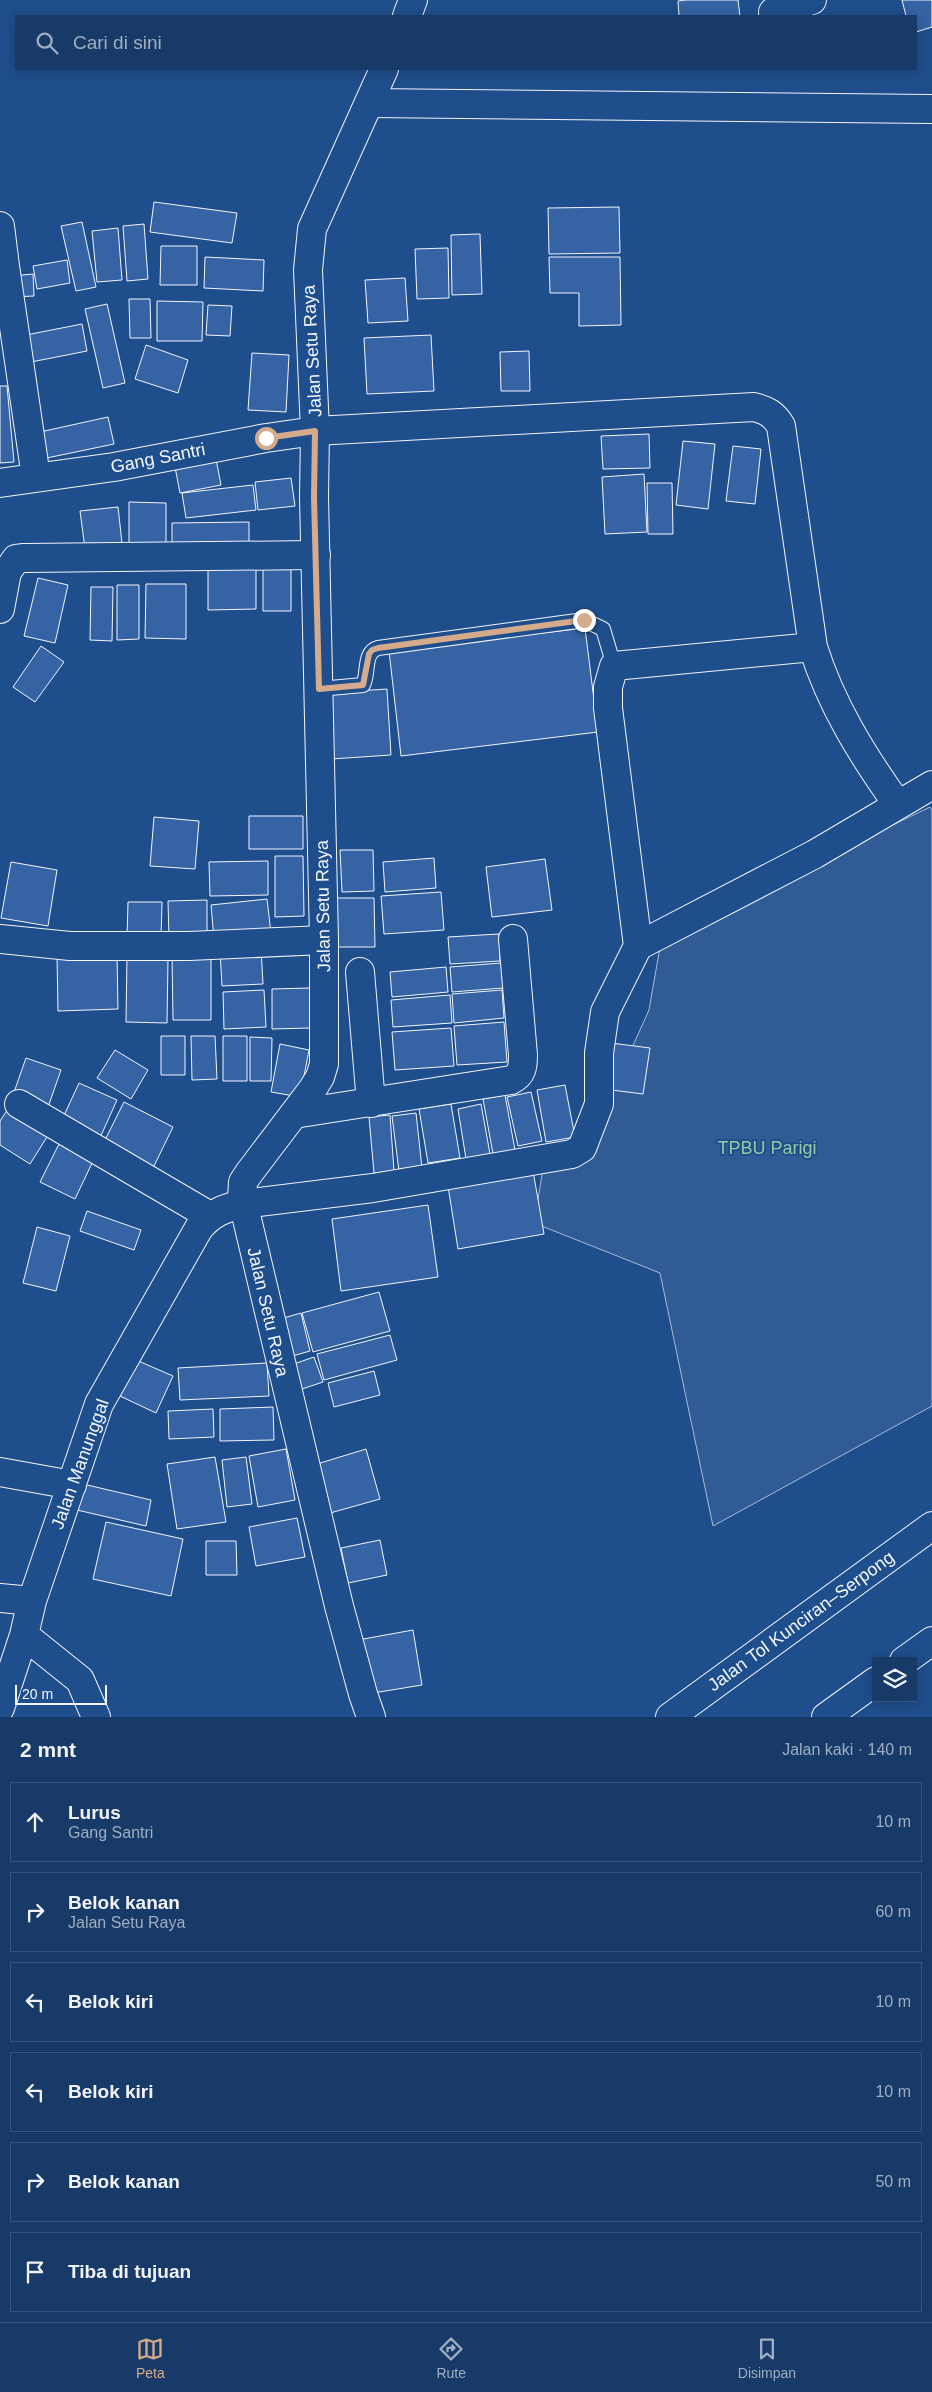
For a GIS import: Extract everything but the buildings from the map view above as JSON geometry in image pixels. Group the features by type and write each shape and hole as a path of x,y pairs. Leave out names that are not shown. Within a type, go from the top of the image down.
{"main road":[{"path":"407,15 413,0"},
{"path":"773,12 812,0"},
{"name":"Jalan Setu Raya","path":"371,1717 363,1694 340,1606 243,1204 243,1182 320,1077 324,1064 324,940 315,431 308,270 312,229 384,70"},
{"path":"370,103 932,109"},
{"path":"0,226 2,266 36,477"},
{"name":"Gang Santri","path":"0,482 114,467 266,438 315,431 754,407 763,409 772,414 781,426 813,647 833,703 874,772 898,805"},
{"path":"0,609 7,572 16,560 24,558 316,554"},
{"path":"813,647 614,666 608,687 608,708 638,946 815,854 932,786"},
{"path":"0,939 70,946 189,946 324,940"},
{"path":"294,1114 371,1103 518,1077 523,1068 523,1055 513,939"},
{"name":"Jalan Manunggal","path":"0,1708 24,1635 32,1601 99,1404 199,1228 210,1216 224,1208 243,1204 383,1186 572,1154 582,1148 599,1104 599,1053 605,1012 638,946"},
{"path":"360,972 371,1103"},
{"path":"19,1104 210,1216"},
{"path":"0,1472 72,1485"},
{"name":"Jalan Tol Kunciran–Serpong","path":"670,1717 932,1526"},
{"path":"0,1598 32,1601"},
{"path":"24,1635 80,1680 96,1717"},
{"path":"910,1657 932,1641"},
{"path":"826,1717 870,1686"}],"lane":[{"path":"319,689 363,685 369,654 372,650 378,648 584,620 603,629 614,666"}],"green space":[{"name":"TPBU Parigi","path":"930,807 932,810 932,1406 713,1526 660,1273 534,1223 545,1157 589,1143 649,1010 660,947 696,920"}],"route":[{"path":"266,438 315,431 314,497 319,689 360,687 363,685 369,654 372,650 378,648 584,620"}]}
